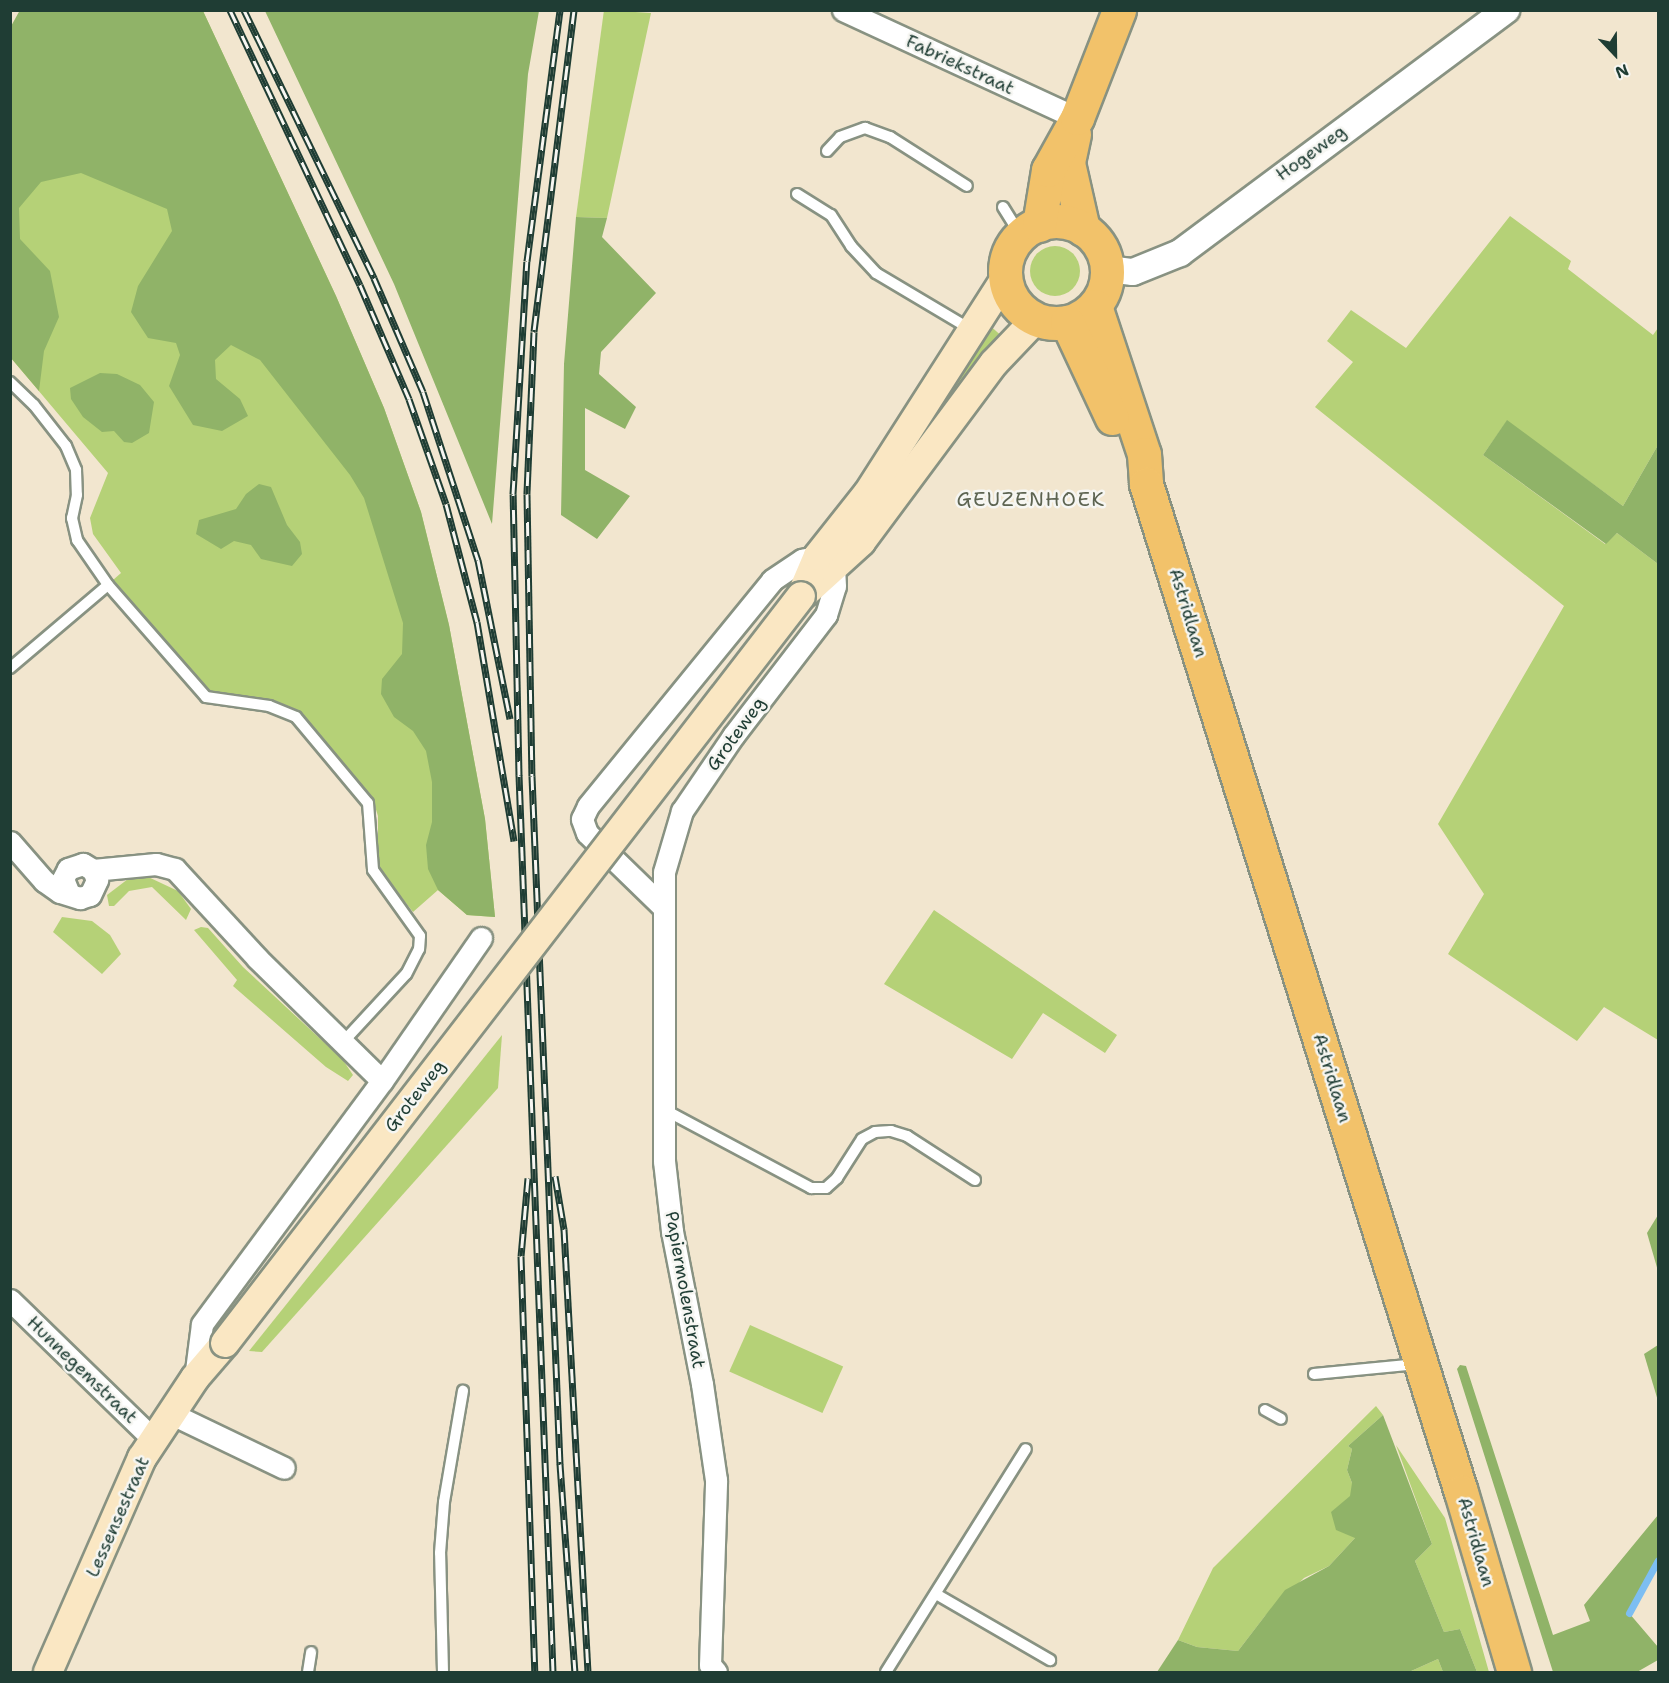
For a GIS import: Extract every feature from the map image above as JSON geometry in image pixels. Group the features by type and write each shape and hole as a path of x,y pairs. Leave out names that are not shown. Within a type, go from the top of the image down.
{"main road":[{"name":"Groteweg","path":"225,1343 826,563 1005,279 1006,260 1030,230 1048,170 1077,118 1119,10"},
{"name":"Groteweg","path":"1077,118 1068,163 1083,229 1104,252 1108,269"},
{"path":"1030,230 1054,222 1083,229"},
{"path":"1095,306 1105,286 1108,269"},
{"path":"1005,279 1011,297 1022,311 1051,321"},
{"name":"Groteweg","path":"826,563 861,542 994,363 1051,321 1095,306"},
{"name":"Astridlaan","path":"1095,306 1144,454 1146,484 1421,1364 1514,1672"},
{"name":"Astridlaan","path":"1051,321 1107,404 1127,460 1146,484"},
{"name":"Lessensestraat","path":"48,1672 127,1488 154,1440 195,1378 225,1343"}],"street":[{"name":"Fabriekstraat","path":"843,10 1077,118"},
{"name":"Hogeweg","path":"1108,269 1133,272 1180,253 1506,10"},
{"name":"Groteweg","path":"801,560 826,563 835,586 826,615 733,736 682,811 668,855 662,905 587,833 582,819 588,806 772,580 801,560"},
{"path":"10,842 52,888 69,894"},
{"name":"Groteweg","path":"38,874 53,878 68,869 83,864 94,878"},
{"name":"Groteweg","path":"69,894 85,897 94,878 117,869 156,864 175,869 257,958 382,1081"},
{"path":"68,869 63,879 69,894"},
{"name":"Papiermolenstraat","path":"662,905 667,1009 664,1161 672,1231 716,1480 710,1665 716,1672"},
{"name":"Groteweg","path":"195,1378 202,1324 382,1081 481,938"},
{"name":"Hunnegemstraat","path":"10,1300 154,1440"},
{"path":"172,1414 284,1468"}],"lane":[{"path":"827,151 840,137 865,128 890,137 968,186"},
{"path":"797,194 831,215 851,246 876,273 973,331"},
{"path":"1003,207 1030,230"},
{"path":"10,382 34,405 66,446 76,470 77,495 72,518 76,540 108,585 206,697 269,706 296,717 368,803 374,870 416,926 419,949 406,974 343,1042"},
{"path":"10,668 108,585"},
{"path":"664,1110 812,1188 826,1188 837,1178 862,1139 875,1132 891,1131 908,1136 975,1180"},
{"path":"1314,1374 1421,1364"},
{"path":"443,1672 440,1553 444,1502 463,1391"},
{"path":"1265,1410 1281,1419"},
{"path":"886,1672 1026,1449"},
{"path":"936,1593 1050,1660"},
{"path":"308,1672 311,1652"}],"green space":[{"path":"20,10 203,11 336,296 384,408 421,512 449,625 485,819 495,917 467,915 438,890 428,869 426,845 432,822 432,782 426,751 413,731 394,717 381,694 382,679 402,654 403,623 364,498 350,475 260,360 231,345 215,360 216,379 240,399 248,416 222,431 193,425 169,386 180,355 176,343 148,338 131,312 138,286 172,231 167,209 81,173 41,182 19,208 20,239 50,271 59,317 44,351 39,391 11,358 10,28"},
{"path":"604,10 651,13 607,218 576,217"},
{"path":"203,11 336,296 384,408 421,512 449,625 485,819 495,917 467,915 438,890 413,912 378,868 378,816 373,800 300,713 270,701 209,693 192,675 113,580 121,573 93,534 90,518 108,473 11,358 10,121"},
{"path":"265,11 539,11 528,74 492,524 394,284"},
{"path":"1510,216 1571,261 1568,269 1653,335 1658,328 1658,445 1623,506 1507,421 1483,455 1605,544 1617,533 1658,564 1658,1040 1604,1007 1577,1041 1448,954 1484,894 1438,824 1564,606 1315,407 1353,362 1327,341 1351,310 1406,348"},
{"path":"576,217 607,218 602,237 656,293 601,352 599,374 636,407 625,429 585,408 585,470 630,496 597,539 561,515 564,364"},
{"path":"1055,246 1069,250 1076,257 1080,271 1076,285 1069,292 1055,296 1041,292 1034,285 1030,271 1034,257 1041,250"},
{"path":"988,324 1004,338 899,471"},
{"path":"100,373 117,374 140,385 154,402 149,433 132,443 124,442 114,431 102,432 83,417 71,399 70,388"},
{"path":"1507,420 1623,506 1658,445 1658,564 1617,533 1606,544 1483,455"},
{"path":"259,484 271,487 287,525 300,542 302,554 292,566 261,559 251,545 234,541 221,549 196,534 199,520 236,509 246,494"},
{"path":"144,875 178,891 191,909 186,920 152,887 129,891 114,906 109,906 107,895 128,879"},
{"path":"934,910 1117,1035 1105,1053 1043,1013 1012,1059 884,984"},
{"path":"62,917 92,921 110,935 121,954 102,974 53,932"},
{"path":"201,927 208,928 243,967 343,1060 353,1075 348,1081 326,1067 233,986 237,980 194,930"},
{"path":"502,1035 498,1088 262,1352 249,1351"},
{"path":"1658,1215 1658,1271 1647,1233"},
{"path":"750,1325 843,1366 822,1413 729,1372"},
{"path":"1658,1345 1658,1401 1644,1354"},
{"path":"1460,1365 1466,1366 1553,1635 1590,1621 1584,1605 1658,1515 1658,1560 1629,1613 1658,1647 1658,1660 1637,1672 1553,1672 1457,1369"},
{"path":"1376,1406 1383,1415 1348,1446 1352,1449 1347,1470 1352,1483 1355,1538 1329,1566 1304,1578 1265,1616 1238,1651 1197,1647 1178,1640 1213,1568"},
{"path":"1383,1415 1432,1544 1415,1561 1444,1632 1460,1629 1477,1672 1443,1672 1438,1659 1409,1672 1157,1672 1178,1640 1197,1647 1238,1651 1285,1590 1329,1566 1355,1538 1336,1530 1331,1512 1350,1496 1352,1483 1347,1470 1352,1449 1348,1446"},
{"path":"1396,1445 1445,1518 1489,1672 1477,1672 1460,1629 1444,1632 1415,1561 1432,1544"},
{"path":"1438,1659 1443,1672 1409,1672"}],"waterway":[{"path":"1629,1613 1658,1560"}],"railway":[{"path":"230,10 360,285 409,399 446,504 477,622 514,841"},
{"path":"244,10 374,278 423,392 478,560 510,719"},
{"path":"553,1672 519,775 513,494 527,261 560,10"},
{"path":"574,10 534,332 527,494 532,776 560,1464 575,1672"},
{"path":"555,1176 564,1229 588,1672"},
{"path":"528,1178 521,1256 535,1672"}],"district":[{"name":"GEUZENHOEK","path":"1031,499"}]}
